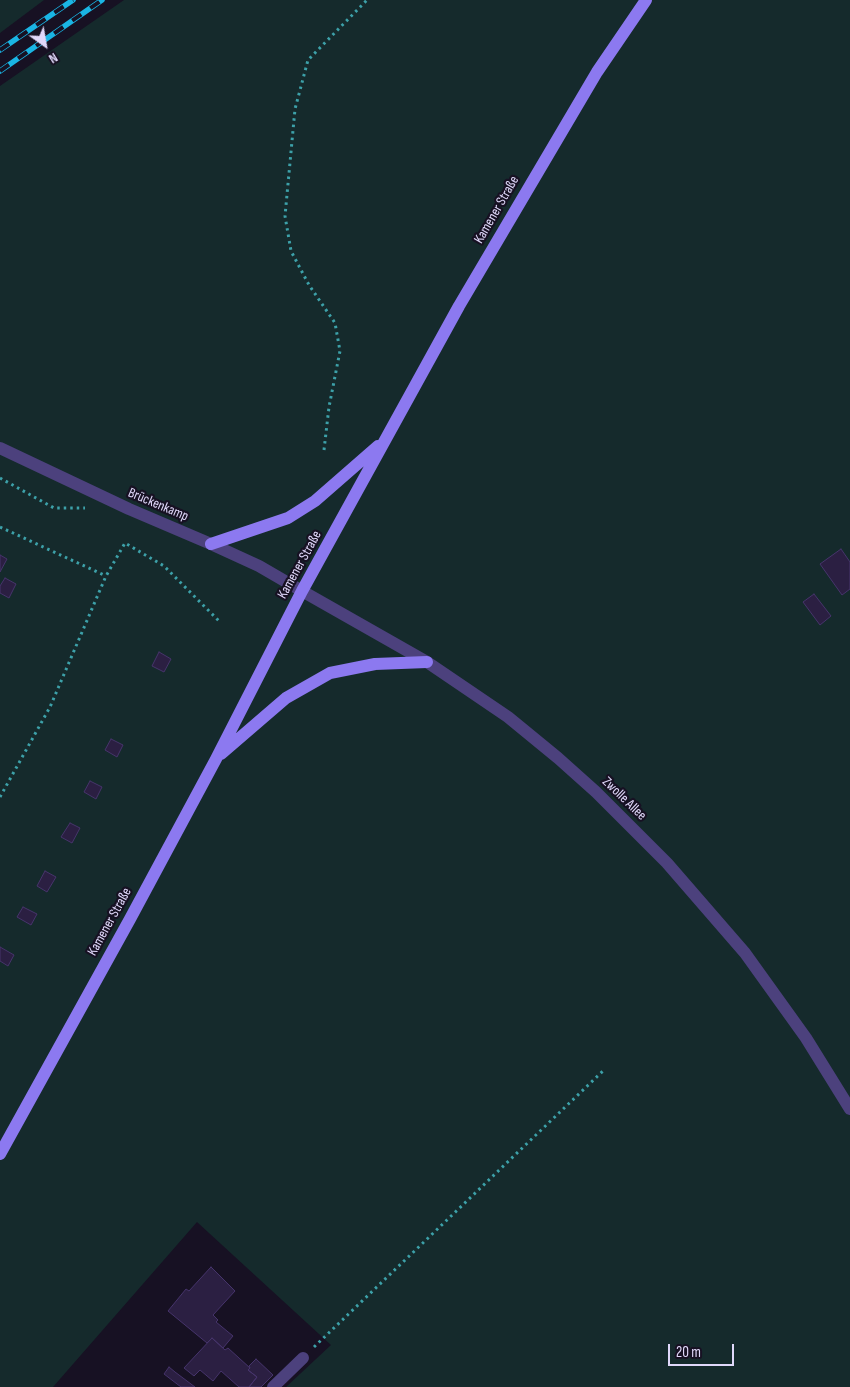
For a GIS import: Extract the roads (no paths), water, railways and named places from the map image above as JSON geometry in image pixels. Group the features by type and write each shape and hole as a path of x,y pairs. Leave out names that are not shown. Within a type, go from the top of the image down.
{"main road":[{"name":"Kamener Straße","path":"0,1154 216,759 302,591 459,306 597,72 646,0"},
{"path":"211,544 288,518 315,501 386,440"},
{"path":"216,759 286,698 330,673 375,664 426,662"}],"street":[{"name":"Brückenkamp","path":"0,448 129,509 259,566 302,591"},
{"name":"Zwolle Allee","path":"302,591 426,662 508,717 596,792 667,863 745,953 806,1038 850,1109"},
{"path":"273,1387 303,1358"}],"railway":[{"path":"0,50 73,0"},
{"path":"0,71 102,0"}]}
